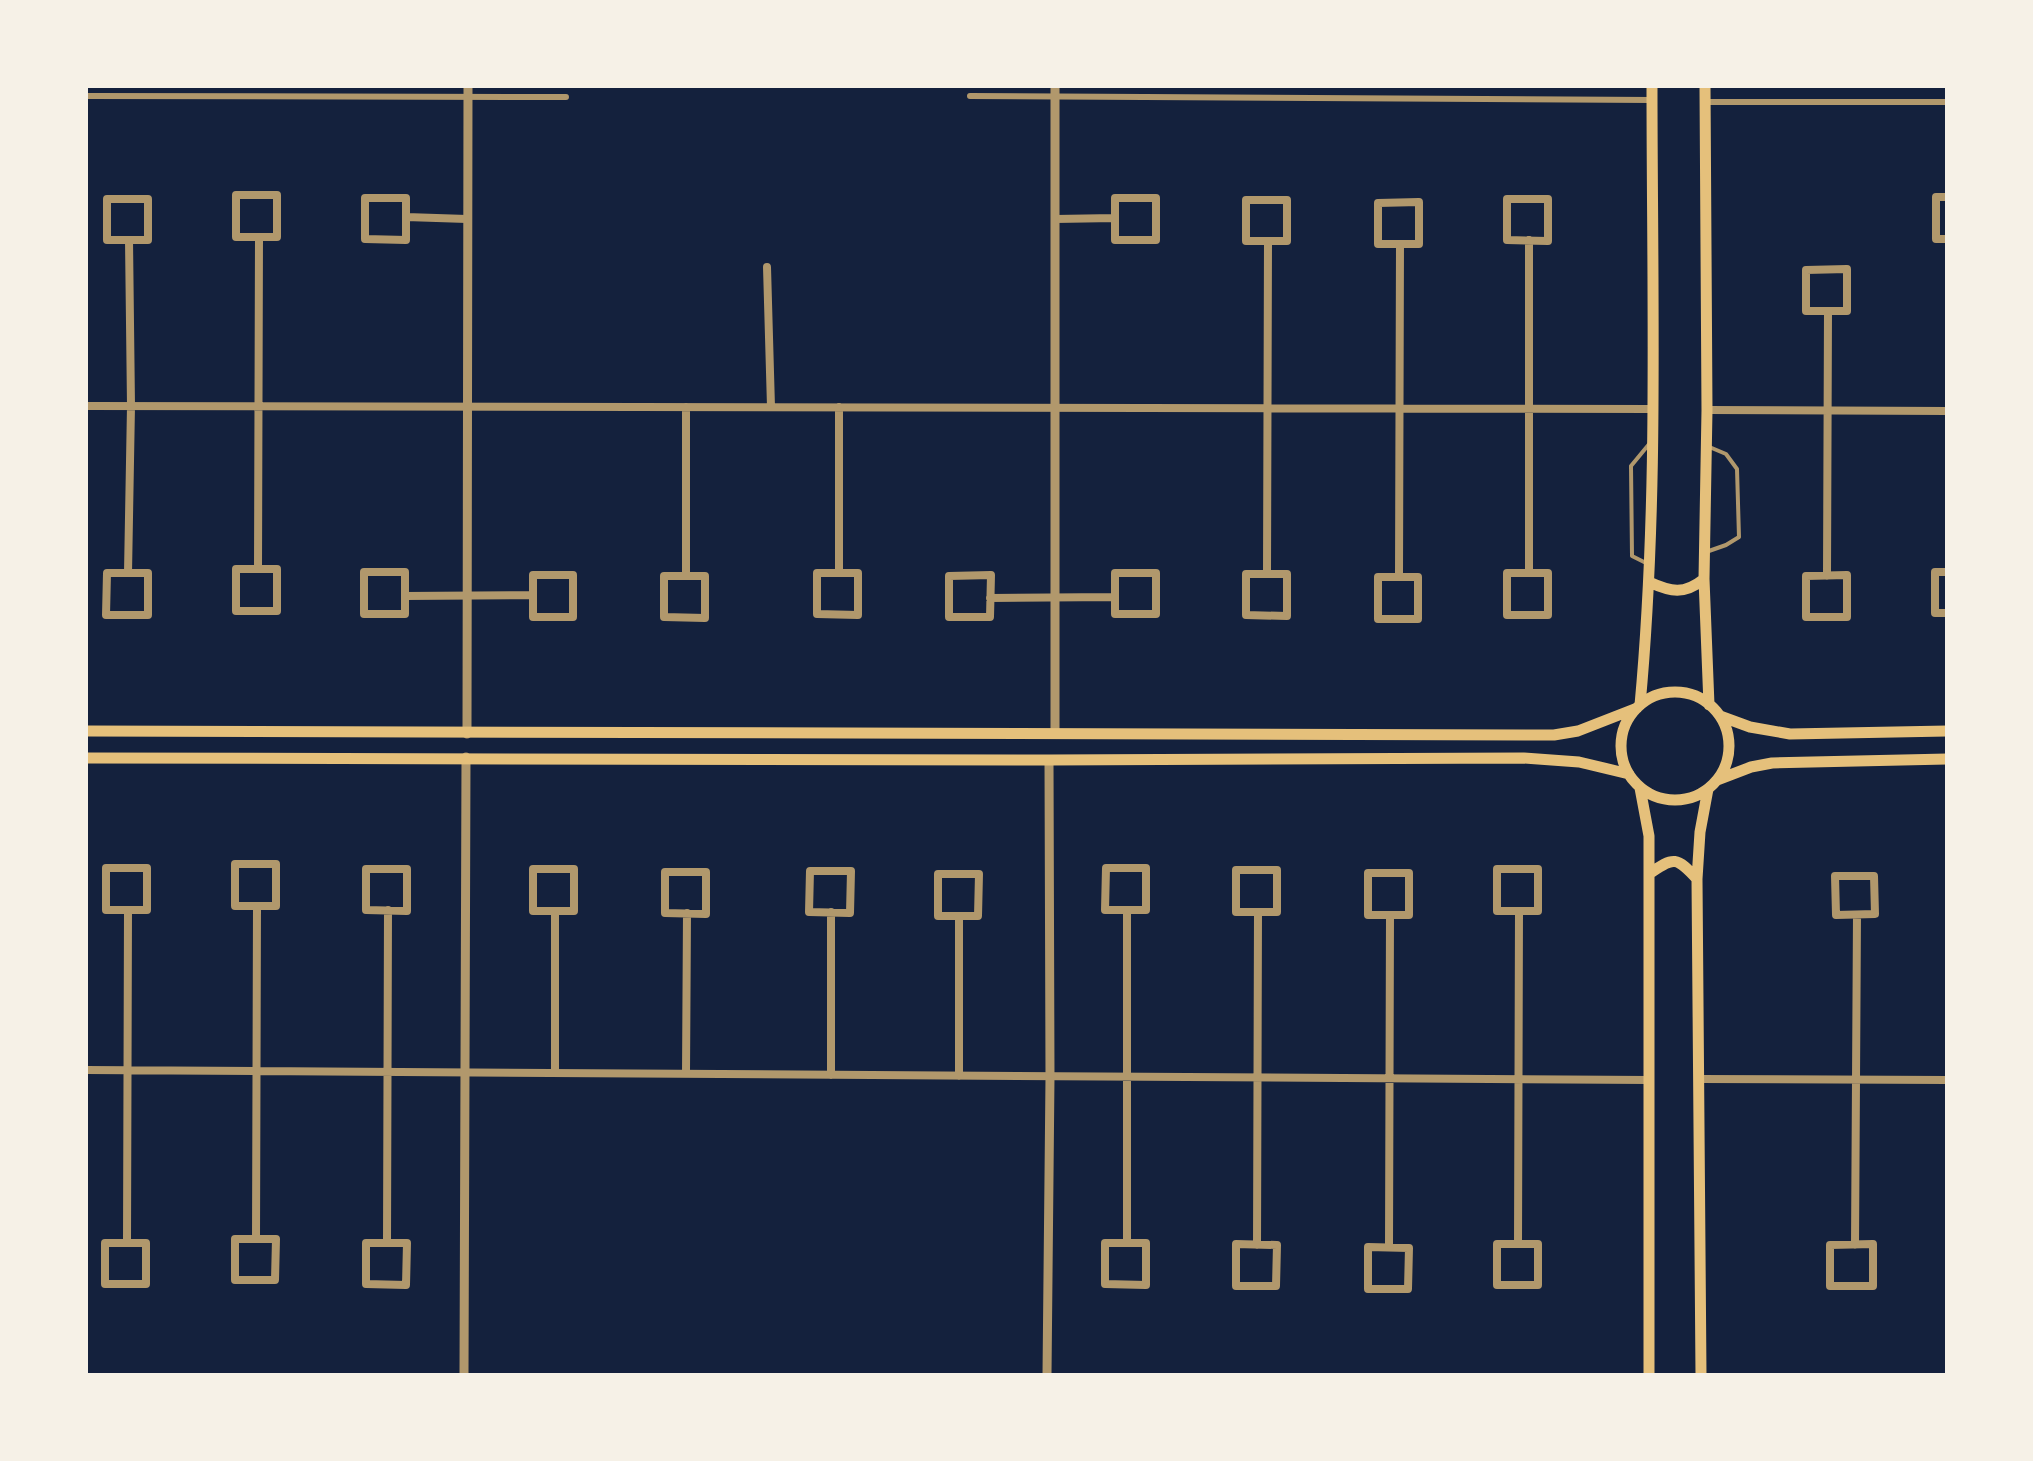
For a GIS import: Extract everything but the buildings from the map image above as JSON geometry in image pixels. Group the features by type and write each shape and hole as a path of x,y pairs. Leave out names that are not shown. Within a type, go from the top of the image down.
{"main road":[{"path":"1652,86 1650,564 1638,707 1622,733 1623,761 1640,788 1653,796 1681,800 1751,767 1772,763 1947,759"},
{"path":"1705,86 1707,410 1704,579 1709,705"},
{"path":"1649,582 1675,591 1692,588 1704,579"},
{"path":"86,731 1554,735 1578,731 1667,693 1697,697 1720,716 1726,728 1728,756 1712,785 1700,832 1697,879 1701,1375"},
{"path":"1720,716 1764,731 1790,734 1947,731"},
{"path":"86,758 1524,758 1579,762 1629,774"},
{"path":"1640,788 1649,836 1649,1375"},
{"path":"1649,874 1675,860 1683,863 1697,879"}],"street":[{"path":"467,734 468,86"},
{"path":"1055,86 1055,734"},
{"path":"86,96 566,97"},
{"path":"970,96 1652,100"},
{"path":"1705,102 1947,102"},
{"path":"236,195 277,195 277,237 259,237 236,237 236,195"},
{"path":"1947,197 1936,197 1936,239 1947,239"},
{"path":"365,198 406,198 406,217 406,240 365,239 365,198"},
{"path":"1115,198 1156,198 1156,240 1115,240 1115,218 1115,198"},
{"path":"107,199 148,199 148,240 129,240 107,240 107,199"},
{"path":"1507,199 1548,199 1548,241 1529,240 1507,240 1507,199"},
{"path":"1246,200 1287,200 1287,241 1268,241 1246,241 1246,200"},
{"path":"1419,202 1419,244 1400,244 1378,244 1378,203 1419,202"},
{"path":"406,217 467,219"},
{"path":"1055,219 1115,218"},
{"path":"258,569 259,237"},
{"path":"128,573 131,406 129,240"},
{"path":"1529,240 1529,573"},
{"path":"1267,574 1268,241"},
{"path":"1399,577 1400,244"},
{"path":"767,267 771,407"},
{"path":"1847,269 1847,311 1828,311 1806,311 1806,270 1847,269"},
{"path":"1827,576 1828,311"},
{"path":"86,406 1652,409"},
{"path":"686,407 686,576"},
{"path":"839,407 839,573"},
{"path":"1707,410 1947,411"},
{"path":"236,569 258,569 277,569 277,611 236,611 236,569"},
{"path":"364,572 405,572 405,596 405,614 364,614 364,572"},
{"path":"1947,572 1935,572 1935,613 1947,613"},
{"path":"107,573 128,573 148,573 148,615 106,615 107,573"},
{"path":"817,573 839,573 858,573 858,615 817,614 817,573"},
{"path":"1115,573 1156,573 1156,614 1115,614 1115,597 1115,573"},
{"path":"1507,573 1529,573 1548,573 1548,615 1507,615 1507,573"},
{"path":"1246,574 1267,574 1287,574 1287,616 1246,615 1246,574"},
{"path":"533,575 573,575 573,617 533,617 532,595 533,575"},
{"path":"991,575 990,598 990,617 949,617 949,576 991,575"},
{"path":"1847,575 1847,617 1806,617 1806,576 1827,576 1847,575"},
{"path":"664,576 686,576 705,576 705,618 664,617 664,576"},
{"path":"1378,577 1399,577 1418,577 1418,619 1378,619 1378,577"},
{"path":"405,596 532,595"},
{"path":"990,598 1115,597"},
{"path":"464,1375 466,757"},
{"path":"1047,1375 1049,760"},
{"path":"235,864 276,864 276,906 257,906 235,906 235,864"},
{"path":"106,868 147,868 147,910 128,910 106,910 106,868"},
{"path":"1106,868 1146,868 1146,910 1127,910 1105,910 1106,868"},
{"path":"366,869 407,869 407,911 388,910 366,910 366,869"},
{"path":"533,869 574,869 574,911 555,911 533,911 533,869"},
{"path":"1497,869 1538,869 1538,911 1519,911 1497,911 1497,869"},
{"path":"1236,870 1277,870 1277,912 1258,912 1236,912 1236,870"},
{"path":"810,871 851,871 850,913 831,912 809,912 810,871"},
{"path":"665,872 706,872 706,914 687,913 665,913 665,872"},
{"path":"1368,873 1409,873 1409,915 1390,915 1368,915 1368,873"},
{"path":"938,874 979,874 978,916 959,916 938,916 938,874"},
{"path":"1835,876 1874,876 1875,914 1857,915 1836,915 1835,876"},
{"path":"256,1239 257,906"},
{"path":"127,1243 128,910"},
{"path":"387,1243 388,910"},
{"path":"1127,910 1127,1243"},
{"path":"555,911 555,1073"},
{"path":"1518,1244 1519,911"},
{"path":"831,912 831,1075"},
{"path":"1257,1245 1258,912"},
{"path":"686,1074 687,913"},
{"path":"1389,1247 1390,915"},
{"path":"1855,1245 1857,915"},
{"path":"959,916 959,1076"},
{"path":"86,1070 1649,1080"},
{"path":"1700,1079 1947,1080"},
{"path":"235,1239 256,1239 276,1239 275,1280 235,1280 235,1239"},
{"path":"105,1243 127,1243 146,1243 146,1284 105,1284 105,1243"},
{"path":"366,1243 387,1243 407,1243 406,1285 366,1284 366,1243"},
{"path":"1105,1243 1127,1243 1146,1243 1146,1285 1105,1284 1105,1243"},
{"path":"1236,1244 1257,1245 1277,1245 1276,1286 1236,1286 1236,1244"},
{"path":"1497,1244 1518,1244 1538,1244 1538,1285 1497,1285 1497,1244"},
{"path":"1873,1244 1873,1286 1830,1286 1830,1245 1855,1245 1873,1244"},
{"path":"1368,1247 1389,1247 1409,1248 1408,1289 1368,1289 1368,1247"}],"lane":[{"path":"1650,564 1632,556 1631,466 1652,441"},
{"path":"1704,553 1739,537 1737,469 1726,454 1706,446"}]}
